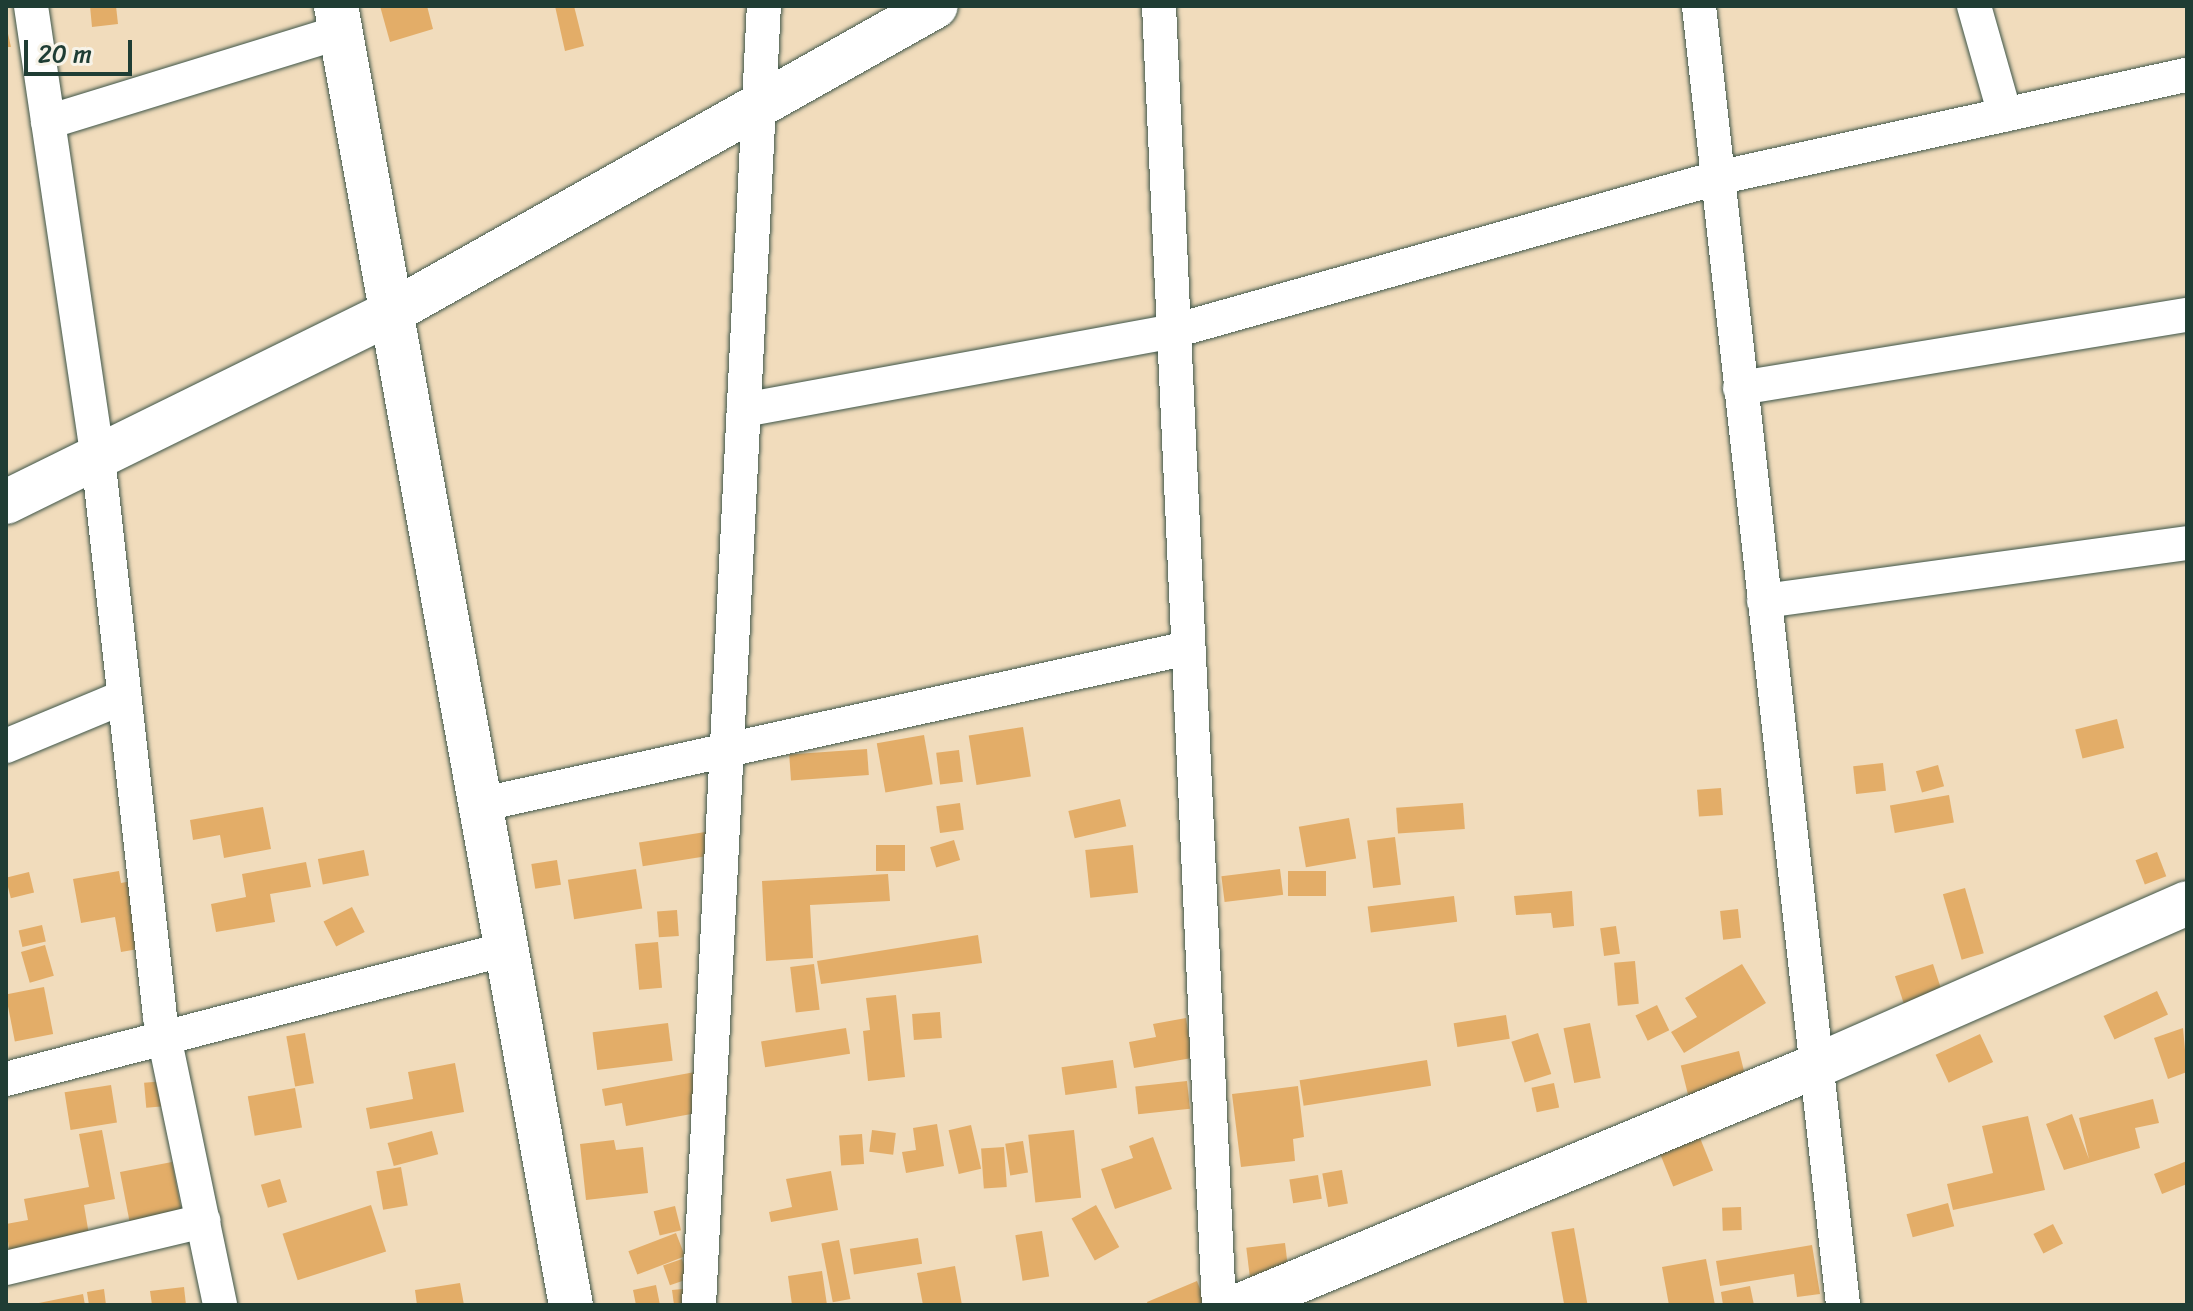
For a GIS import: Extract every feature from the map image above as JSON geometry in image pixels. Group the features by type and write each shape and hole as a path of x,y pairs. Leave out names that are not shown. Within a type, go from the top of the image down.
{"street":[{"path":"31,6 98,457 164,1035 220,1305"},
{"path":"699,1305 764,6"},
{"path":"6,502 390,313 936,6"},
{"path":"1159,6 1219,1305"},
{"path":"1699,6 1843,1305"},
{"path":"1974,6 2005,115"},
{"path":"48,122 338,19 571,1305"},
{"path":"744,410 1174,331 1717,178 2187,75"},
{"path":"1740,388 2187,315"},
{"path":"1764,601 2187,543"},
{"path":"479,805 1188,648"},
{"path":"6,746 124,697"},
{"path":"1241,1305 1816,1066 2187,903"},
{"path":"6,1079 164,1035 506,949"},
{"path":"6,1268 203,1221"}],"building":[{"path":"90,6 116,6 118,24 92,27"},
{"path":"380,6 427,6 433,29 390,42"},
{"path":"555,6 574,6 584,46 565,51"},
{"path":"6,25 11,47 6,47"},
{"path":"2117,719 2124,748 2083,759 2075,729"},
{"path":"1023,727 1031,776 976,785 969,736"},
{"path":"924,735 933,784 885,793 877,743"},
{"path":"867,749 869,775 791,780 789,754"},
{"path":"959,750 963,782 940,785 936,753"},
{"path":"1883,763 1886,791 1856,794 1853,766"},
{"path":"1938,765 1944,786 1922,792 1916,771"},
{"path":"1721,788 1723,815 1699,817 1697,790"},
{"path":"1949,795 1954,823 1895,833 1890,805"},
{"path":"1120,799 1126,826 1075,838 1068,811"},
{"path":"960,803 964,830 940,833 936,806"},
{"path":"1463,803 1465,829 1398,834 1396,808"},
{"path":"263,807 271,849 224,858 220,835 193,840 190,820"},
{"path":"1349,818 1356,858 1306,867 1299,827"},
{"path":"718,830 722,854 643,866 639,843"},
{"path":"1395,837 1401,885 1373,888 1367,840"},
{"path":"954,840 960,860 936,867 930,847"},
{"path":"876,845 905,845 905,871 876,871"},
{"path":"1133,845 1138,893 1090,898 1085,850"},
{"path":"364,850 369,876 323,884 318,859"},
{"path":"2157,852 2166,876 2145,885 2136,860"},
{"path":"557,860 561,885 535,889 531,864"},
{"path":"306,862 311,887 270,894 275,922 216,932 211,904 246,897 242,874"},
{"path":"636,869 642,909 574,919 568,880"},
{"path":"1280,869 1283,895 1225,902 1221,876"},
{"path":"119,871 121,883 143,879 155,946 121,952 115,917 81,923 73,879"},
{"path":"1288,871 1326,871 1326,896 1288,896"},
{"path":"29,872 34,892 11,898 6,878"},
{"path":"888,874 890,901 810,905 813,958 766,961 762,881"},
{"path":"1965,888 1984,953 1962,960 1943,894"},
{"path":"1572,891 1574,926 1553,928 1551,913 1516,915 1514,896"},
{"path":"1454,896 1457,922 1371,932 1368,907"},
{"path":"352,907 365,932 336,946 323,922"},
{"path":"1738,909 1741,938 1723,940 1720,911"},
{"path":"677,910 679,936 659,937 657,911"},
{"path":"42,925 46,942 22,947 19,930"},
{"path":"1616,926 1620,954 1604,956 1600,928"},
{"path":"978,935 982,963 821,984 817,961"},
{"path":"658,942 662,988 639,990 635,944"},
{"path":"45,945 54,976 30,983 21,952"},
{"path":"1635,961 1639,1004 1618,1006 1614,963"},
{"path":"814,964 820,1010 796,1013 790,967"},
{"path":"1742,964 1766,1003 1684,1053 1671,1032 1697,1017 1685,998"},
{"path":"1933,964 1945,1000 1907,1013 1895,976"},
{"path":"44,987 53,1034 15,1042 6,994"},
{"path":"2157,991 2168,1015 2115,1039 2104,1016"},
{"path":"896,995 905,1077 868,1081 863,1031 870,1030 866,998"},
{"path":"1657,1005 1669,1030 1648,1041 1635,1016"},
{"path":"940,1012 942,1038 914,1040 912,1014"},
{"path":"1506,1015 1510,1039 1457,1047 1454,1023"},
{"path":"1186,1018 1192,1058 1134,1068 1129,1042 1156,1037 1153,1024"},
{"path":"668,1023 673,1061 597,1070 593,1032"},
{"path":"1590,1023 1601,1078 1574,1083 1563,1028"},
{"path":"846,1028 850,1054 765,1067 761,1041"},
{"path":"2183,1028 2187,1072 2168,1079 2154,1038"},
{"path":"305,1033 314,1083 295,1087 286,1036"},
{"path":"1538,1033 1551,1074 1525,1083 1511,1042"},
{"path":"1980,1034 1993,1062 1949,1083 1936,1055"},
{"path":"1739,1051 1747,1082 1689,1097 1681,1066"},
{"path":"1113,1060 1117,1088 1065,1095 1062,1067"},
{"path":"1427,1060 1431,1086 1304,1106 1300,1080"},
{"path":"455,1063 464,1112 370,1129 366,1108 413,1099 408,1072"},
{"path":"717,1068 724,1108 626,1126 622,1103 605,1106 602,1089"},
{"path":"165,1081 167,1106 146,1108 144,1083"},
{"path":"1187,1081 1190,1109 1138,1114 1135,1086"},
{"path":"1554,1083 1559,1107 1537,1112 1532,1088"},
{"path":"111,1085 117,1123 71,1130 65,1092"},
{"path":"1298,1086 1304,1137 1293,1139 1295,1161 1241,1167 1232,1094"},
{"path":"295,1088 302,1127 255,1136 248,1096"},
{"path":"2153,1099 2159,1123 2135,1128 2140,1148 2064,1170 2046,1124 2072,1114 2089,1159 2079,1118"},
{"path":"2028,1116 2045,1190 1953,1210 1947,1184 1993,1173 1982,1126"},
{"path":"937,1124 944,1166 906,1173 902,1152 916,1150 913,1128"},
{"path":"971,1125 981,1169 959,1174 949,1130"},
{"path":"102,1130 115,1199 84,1205 89,1235 11,1267 6,1224 28,1220 24,1199 89,1187 79,1134"},
{"path":"872,1130 896,1133 893,1155 869,1152"},
{"path":"1074,1130 1081,1198 1035,1202 1028,1135"},
{"path":"432,1131 438,1154 394,1166 388,1143"},
{"path":"862,1134 864,1164 841,1166 839,1136"},
{"path":"1153,1137 1172,1189 1115,1209 1101,1169 1133,1158 1129,1146"},
{"path":"1700,1138 1713,1170 1673,1187 1660,1154"},
{"path":"614,1140 616,1150 643,1147 648,1193 586,1200 580,1144"},
{"path":"1023,1141 1028,1173 1010,1175 1005,1144"},
{"path":"1004,1147 1007,1187 984,1189 981,1149"},
{"path":"2187,1161 2187,1184 2162,1194 2154,1174"},
{"path":"172,1162 184,1226 132,1236 120,1172"},
{"path":"401,1167 408,1205 383,1210 376,1171"},
{"path":"1342,1170 1348,1203 1328,1207 1322,1173"},
{"path":"831,1171 838,1210 771,1222 769,1212 792,1207 786,1179"},
{"path":"1318,1175 1322,1199 1293,1203 1289,1180"},
{"path":"280,1179 287,1202 268,1208 261,1185"},
{"path":"1948,1203 1954,1226 1913,1237 1906,1214"},
{"path":"371,1205 386,1252 298,1280 283,1234"},
{"path":"1096,1205 1119,1247 1095,1261 1072,1219"},
{"path":"675,1206 681,1230 660,1236 654,1211"},
{"path":"1741,1207 1742,1230 1723,1231 1722,1208"},
{"path":"2053,1224 2063,1244 2043,1254 2033,1234"},
{"path":"1574,1228 1588,1305 1564,1305 1551,1232"},
{"path":"1042,1231 1049,1276 1023,1281 1015,1235"},
{"path":"676,1233 685,1256 637,1275 628,1251"},
{"path":"918,1238 922,1264 854,1274 850,1249"},
{"path":"839,1240 850,1299 833,1302 821,1243"},
{"path":"1285,1243 1289,1275 1250,1280 1246,1248"},
{"path":"1812,1245 1820,1294 1797,1297 1794,1274 1720,1286 1716,1261"},
{"path":"682,1259 689,1279 670,1285 663,1266"},
{"path":"1706,1259 1715,1305 1669,1305 1662,1267"},
{"path":"955,1266 962,1305 923,1305 917,1273"},
{"path":"822,1271 827,1305 792,1305 788,1276"},
{"path":"1197,1281 1206,1305 1148,1305 1147,1302"},
{"path":"460,1283 464,1305 417,1305 415,1290"},
{"path":"656,1285 660,1305 636,1305 633,1290"},
{"path":"1750,1286 1754,1305 1723,1305 1721,1292"},
{"path":"184,1287 186,1305 152,1305 150,1291"},
{"path":"702,1287 704,1305 674,1305 672,1290"},
{"path":"104,1289 106,1305 89,1305 87,1292"},
{"path":"83,1294 85,1305 34,1304"}]}
